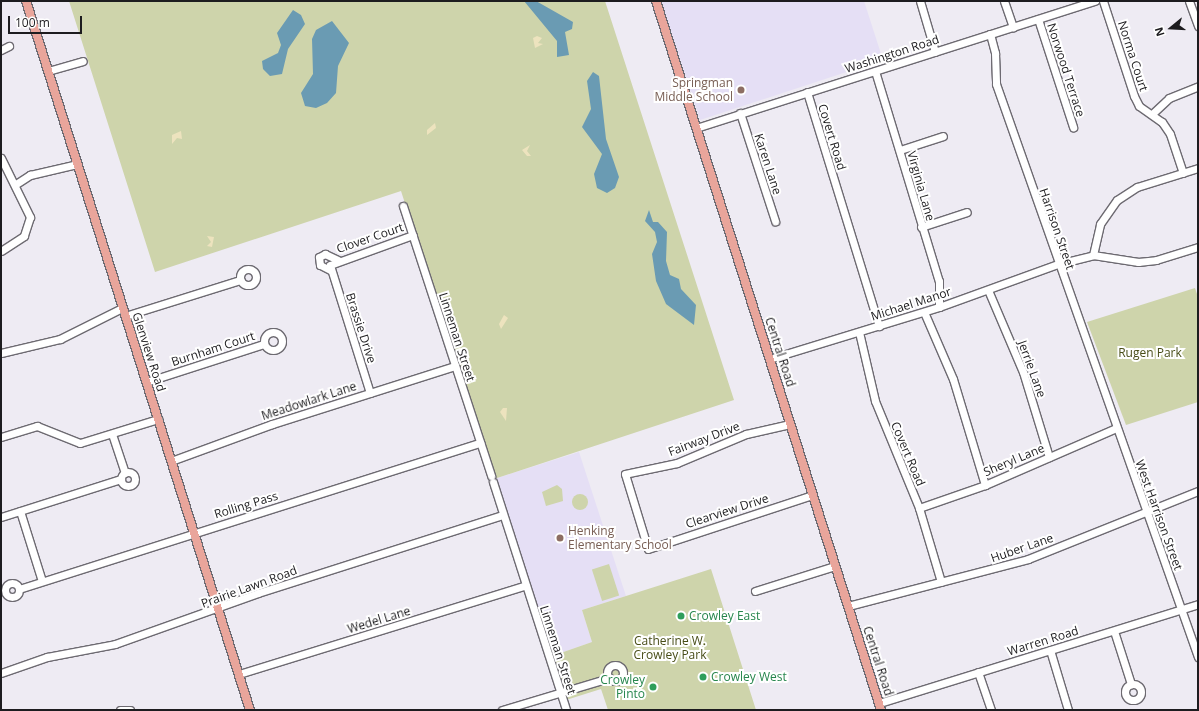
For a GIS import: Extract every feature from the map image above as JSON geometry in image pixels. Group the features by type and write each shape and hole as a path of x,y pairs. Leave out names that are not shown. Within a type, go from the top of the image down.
{"main road":[{"name":"Glenview Road","path":"26,1 217,610 250,710"},
{"name":"Central Road","path":"656,1 880,707"}],"street":[{"path":"920,1 935,52"},
{"path":"1004,1 1013,27"},
{"name":"Washington Road","path":"696,128 1095,1"},
{"name":"Norma Court","path":"1103,1 1134,96 1139,106 1152,114 1170,134 1183,173"},
{"path":"1189,1 1198,26"},
{"name":"Norwood Terrace","path":"1038,19 1073,127"},
{"name":"Harrison Street","path":"990,34 995,53 996,84 1116,428"},
{"path":"1,50 8,46"},
{"path":"48,71 83,61"},
{"name":"Virginia Lane","path":"875,71 939,281 938,307"},
{"path":"1152,114 1170,98 1198,86"},
{"name":"Covert Road","path":"806,92 879,326"},
{"name":"Karen Lane","path":"740,114 775,221"},
{"path":"900,150 943,136"},
{"path":"1,158 16,184 30,217 24,236 1,251"},
{"path":"16,184 30,175 77,164"},
{"path":"1198,168 1138,187 1117,200 1100,224 1093,255 1138,262 1198,247"},
{"name":"Linneman Street","path":"403,206 566,710"},
{"path":"921,226 967,212"},
{"name":"Clover Court","path":"336,260 413,235"},
{"name":"Brassie Drive","path":"336,260 327,254 319,257 320,265 330,270 370,393"},
{"name":"Michael Manor","path":"769,359 924,312 1058,264 1093,255"},
{"path":"330,270 336,260"},
{"path":"1,353 60,339 123,312 240,280"},
{"name":"Jerrie Lane","path":"988,290 1023,372 1049,457"},
{"path":"924,312 953,379 985,485"},
{"name":"Covert Road","path":"858,332 884,430 919,508 941,582"},
{"name":"Burnham Court","path":"146,382 264,344"},
{"name":"Meadowlark Lane","path":"171,461 370,393 455,366"},
{"path":"1,437 37,426 80,443 158,419"},
{"name":"Fairway Drive","path":"648,549 626,474 677,463 746,434 790,424"},
{"name":"Sheryl Lane","path":"919,508 985,485 1116,428"},
{"name":"West Harrison Street","path":"1116,428 1181,609"},
{"path":"1,517 123,476 112,434"},
{"name":"Rolling Pass","path":"19,589 480,443"},
{"name":"Huber Lane","path":"848,606 1028,559 1145,510 1198,491"},
{"name":"Clearview Drive","path":"648,549 812,495"},
{"path":"20,511 42,581"},
{"name":"Prairie Lawn Road","path":"1,673 58,654 101,648 217,610 258,593 503,515"},
{"path":"755,591 835,566"},
{"name":"Wedel Lane","path":"239,674 526,585"},
{"name":"Warren Road","path":"880,707 978,672 1198,604"},
{"path":"1181,609 1198,657"},
{"path":"1114,630 1130,684"},
{"path":"1050,650 1068,710"},
{"path":"978,672 991,710"},
{"path":"502,710 609,678"},
{"path":"120,710 130,710"}],"shaded area":[{"name":"Springman Middle School","path":"661,1 864,1 883,60 700,120"},
{"name":"Henking Elementary School","path":"579,452 626,596 582,610 592,642 552,656 494,479"}],"green space":[{"path":"69,1 605,1 734,400 494,479 401,191 155,272"},
{"name":"Rugen Park","path":"1195,288 1198,297 1198,402 1126,425 1087,322"},
{"path":"557,485 562,489 563,501 546,506 542,492"},
{"path":"580,494 587,499 588,502 583,509 580,510 573,505 572,502 577,495"},
{"path":"609,564 619,595 602,601 592,570"},
{"name":"Catherine W. Crowley Park","path":"711,569 756,710 608,710 601,689 566,700 552,656 592,642 582,610"}],"sand":[{"path":"537,36 542,38 538,43 543,44 535,48 533,38"},
{"path":"435,123 436,128 427,135 427,130"},
{"path":"181,131 182,139 177,138 172,144 172,135"},
{"path":"530,145 527,151 531,156 527,156 522,150"},
{"path":"207,236 214,237 212,247 207,246 211,242"},
{"path":"504,315 508,318 501,329 499,324"},
{"path":"503,408 507,408 506,421 500,412"}],"water":[{"path":"524,1 536,1 573,22 572,29 565,32 569,55 557,57 557,41"},
{"path":"293,10 301,15 305,24 288,49 282,74 270,76 263,69 262,61 278,53 281,45 277,33"},
{"path":"332,21 349,43 338,66 336,93 327,103 316,108 305,106 301,93 313,74 312,39 316,30"},
{"path":"593,72 599,76 606,139 619,177 615,188 607,193 597,188 594,174 602,154 582,127 591,109 587,81"},
{"path":"649,210 653,222 658,222 667,232 666,261 670,275 679,279 681,289 696,305 694,325 666,304 656,281 652,254 657,242 655,232 645,221"}],"place":[{"name":"Springman Middle School","path":"741,90"},
{"name":"Henking Elementary School","path":"560,538"},
{"name":"Crowley East","path":"681,616"},
{"name":"Crowley West","path":"703,677"},
{"name":"Crowley Pinto","path":"653,687"}]}
